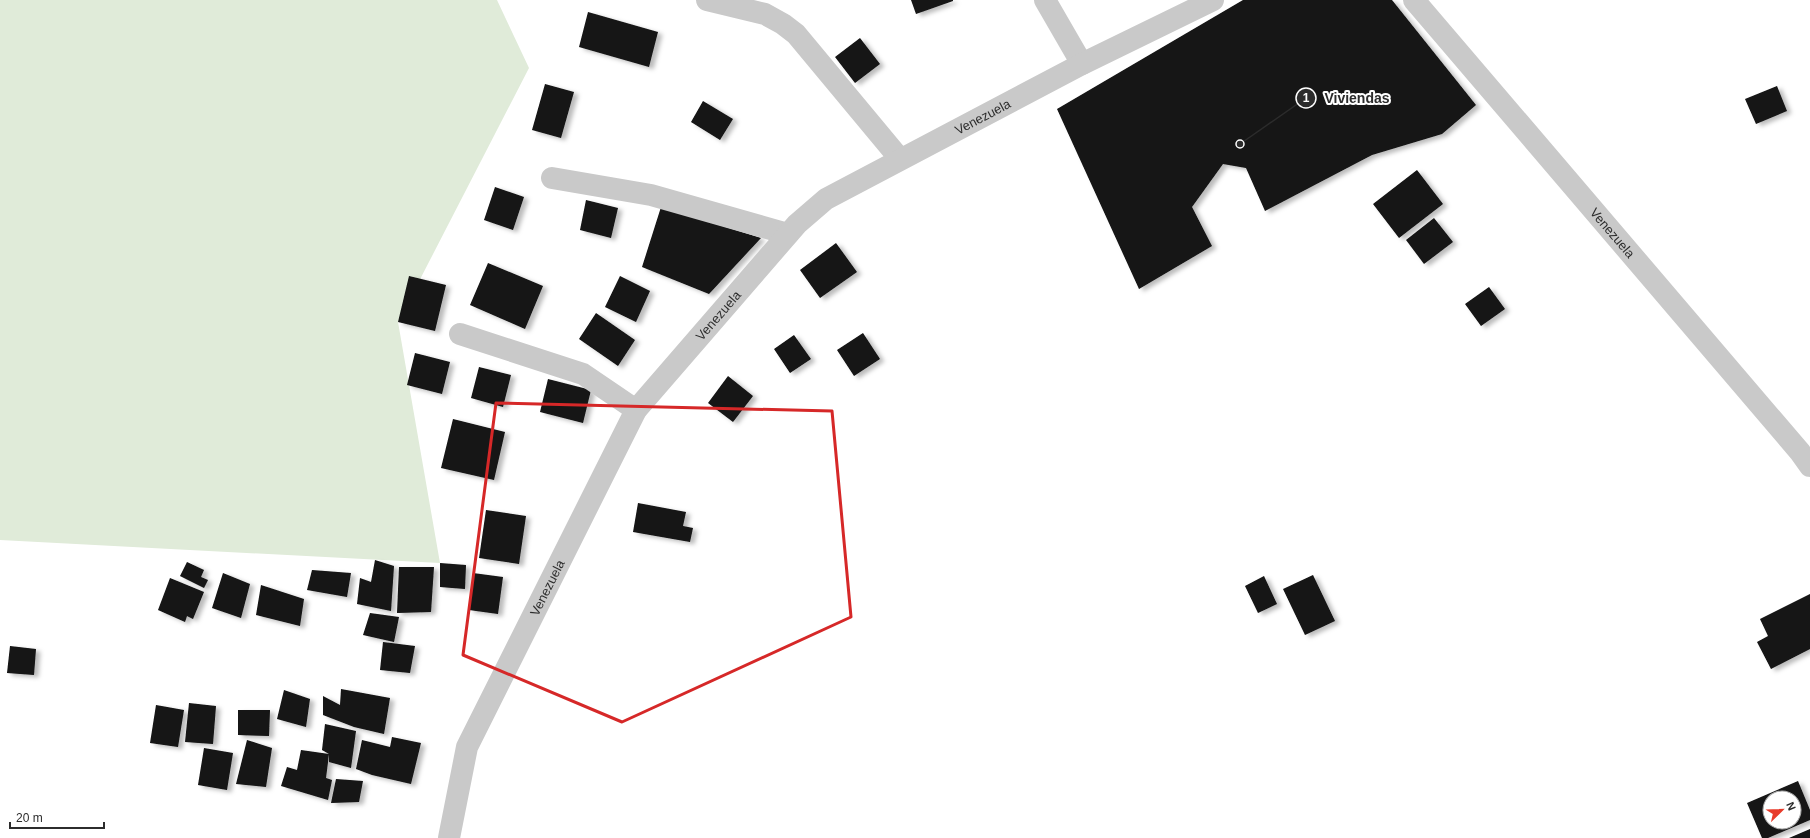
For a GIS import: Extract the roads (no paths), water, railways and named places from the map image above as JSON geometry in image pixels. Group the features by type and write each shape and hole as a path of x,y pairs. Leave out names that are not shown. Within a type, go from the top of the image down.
{"street":[{"path":"707,0 765,14 783,24 796,34 900,159"},
{"path":"1045,0 1082,64"},
{"name":"Venezuela","path":"450,838 467,747 636,410 788,234 826,199 1082,64 1213,0"},
{"name":"Venezuela","path":"1414,0 1800,452 1810,466"},
{"path":"552,178 651,195 788,234"},
{"path":"460,334 583,374 636,410"}],"place":[{"name":"Viviendas","path":"1240,144"}]}
